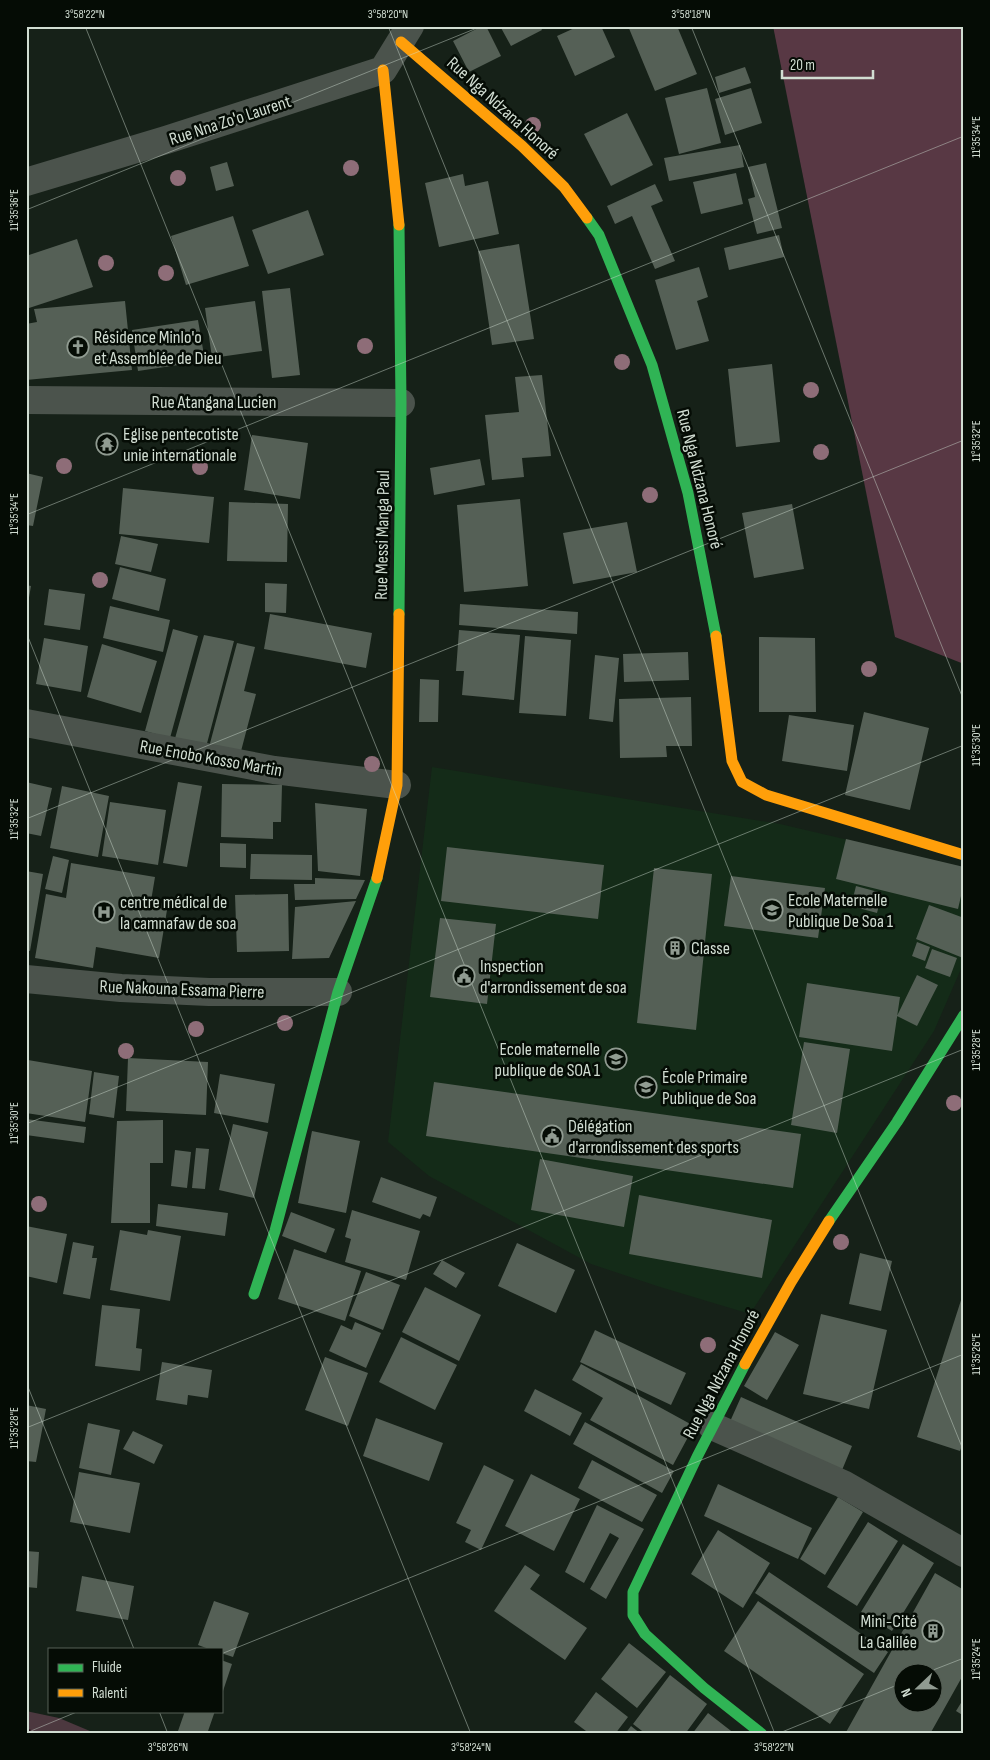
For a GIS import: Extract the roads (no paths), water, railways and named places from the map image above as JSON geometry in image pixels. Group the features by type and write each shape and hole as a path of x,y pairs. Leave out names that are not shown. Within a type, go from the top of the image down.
{"street":[{"path":"383,70 405,34"},
{"name":"Rue Nga Ndzana Honoré","path":"405,34 564,187 599,235 652,365 688,493 714,619 732,762 742,782 766,795 964,855"},
{"name":"Rue Nna Zo'o Laurent","path":"26,182 166,140 383,70"},
{"name":"Rue Messi Manga Paul","path":"254,1294 275,1231 338,992 380,869 397,785 401,403 399,227 383,70"},
{"name":"Rue Atangana Lucien","path":"26,400 401,403"},
{"name":"Rue Enobo Kosso Martin","path":"26,723 274,770 397,785"},
{"name":"Rue Nakouna Essama Pierre","path":"26,979 121,988 209,992 338,992"},
{"name":"Rue Nga Ndzana Honoré","path":"762,1734 704,1688 645,1634 633,1615 633,1592 712,1426 774,1313 816,1240 927,1077 964,1015"},
{"path":"712,1426 843,1484 964,1553"}],"place":[{"name":"Résidence Minlo'o et Assemblée de Dieu","path":"78,347"},
{"name":"Eglise pentecotiste unie internationale","path":"107,444"},
{"name":"Ecole Maternelle Publique De Soa 1","path":"772,910"},
{"name":"centre médical de la camnafaw de soa","path":"104,912"},
{"name":"Classe","path":"675,948"},
{"name":"Inspection d'arrondissement de soa","path":"464,976"},
{"name":"Ecole maternelle publique de SOA 1","path":"616,1059"},
{"name":"École Primaire Publique de Soa","path":"646,1087"},
{"name":"Délégation d'arrondissement des sports","path":"552,1136"},
{"name":"Mini-Cité La Galilée","path":"933,1631"}]}
